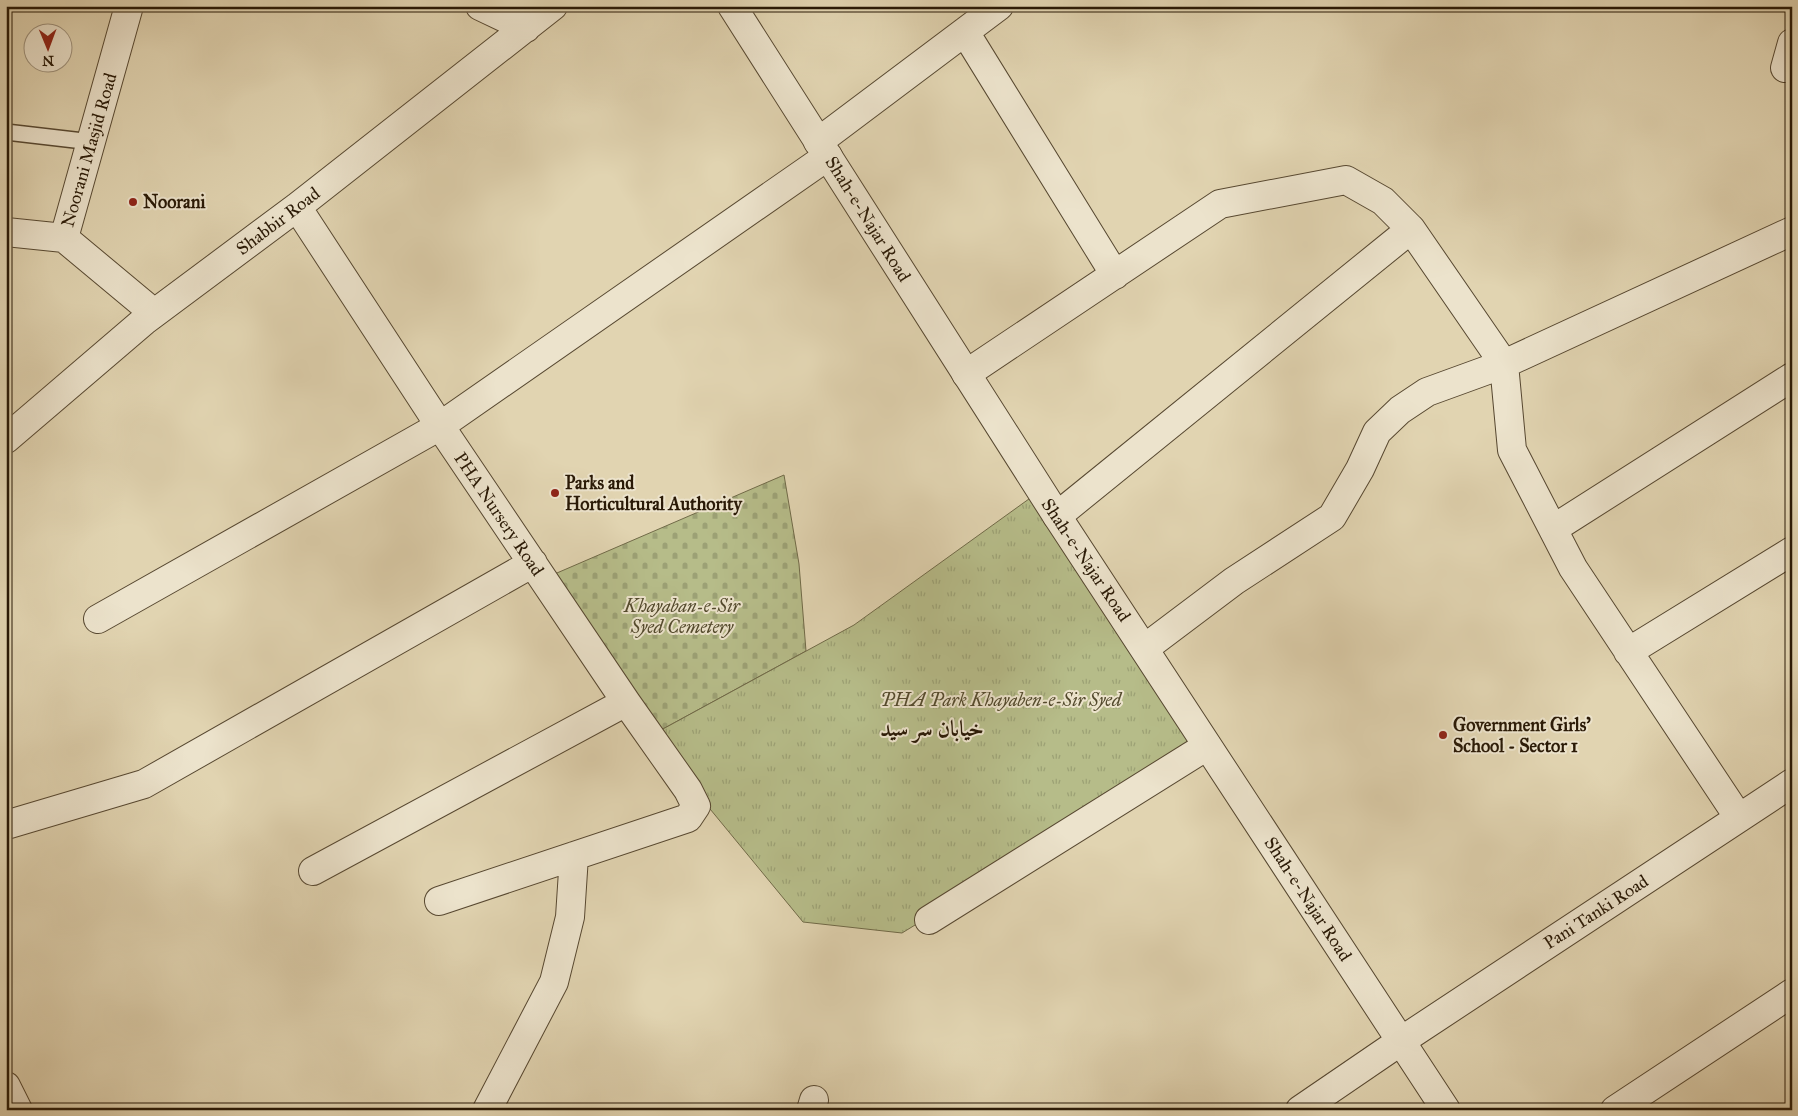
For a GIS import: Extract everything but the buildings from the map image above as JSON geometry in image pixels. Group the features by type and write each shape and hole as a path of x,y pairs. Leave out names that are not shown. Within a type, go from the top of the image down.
{"street":[{"name":"Noorani Masjid Road","path":"129,6 64,238 154,313"},
{"path":"480,6 541,14"},
{"name":"Shah-e-Najar Road","path":"732,6 1057,516 1446,1110"},
{"path":"98,619 440,426 823,149 999,6"},
{"name":"Shabbir Road","path":"6,439 154,313 297,208 541,14"},
{"path":"965,32 1115,276"},
{"path":"966,374 1220,204 1346,180 1383,201 1410,229 1504,364 1512,450 1573,568 1739,818"},
{"name":"PHA Nursery Road","path":"297,208 440,426 626,702 688,790 696,806 688,818 574,856"},
{"path":"1057,516 1410,229"},
{"path":"1145,648 1234,581 1332,517 1360,469 1377,432 1400,410 1427,392 1504,364 1792,231"},
{"path":"6,232 64,238"},
{"path":"1553,529 1792,377"},
{"path":"1628,652 1792,551"},
{"path":"6,825 144,784 533,563"},
{"path":"313,871 626,702"},
{"path":"929,920 1207,746"},
{"name":"Pani Tanki Road","path":"1300,1110 1401,1040 1792,783"},
{"path":"439,901 574,856 570,917 554,982 487,1110"},
{"path":"1615,1110 1792,992"},
{"path":"6,1086 18,1110"}],"lane":[{"path":"6,132 92,142"}],"green space":[{"name":"Khayaban-e-Sir Syed Cemetery","path":"784,475 799,564 806,651 650,736 543,579"},
{"name":"PHA Park Khayaben-e-Sir Syed","path":"1040,491 1207,746 902,933 803,922 650,736 854,625"}],"place":[{"name":"Noorani","path":"133,202"},
{"name":"Parks and Horticultural Authority","path":"555,493"},
{"name":"Government Girls' School - Sector 1","path":"1443,735"}],"district":[{"name":"خیابان سر سید","path":"932,728"}]}
